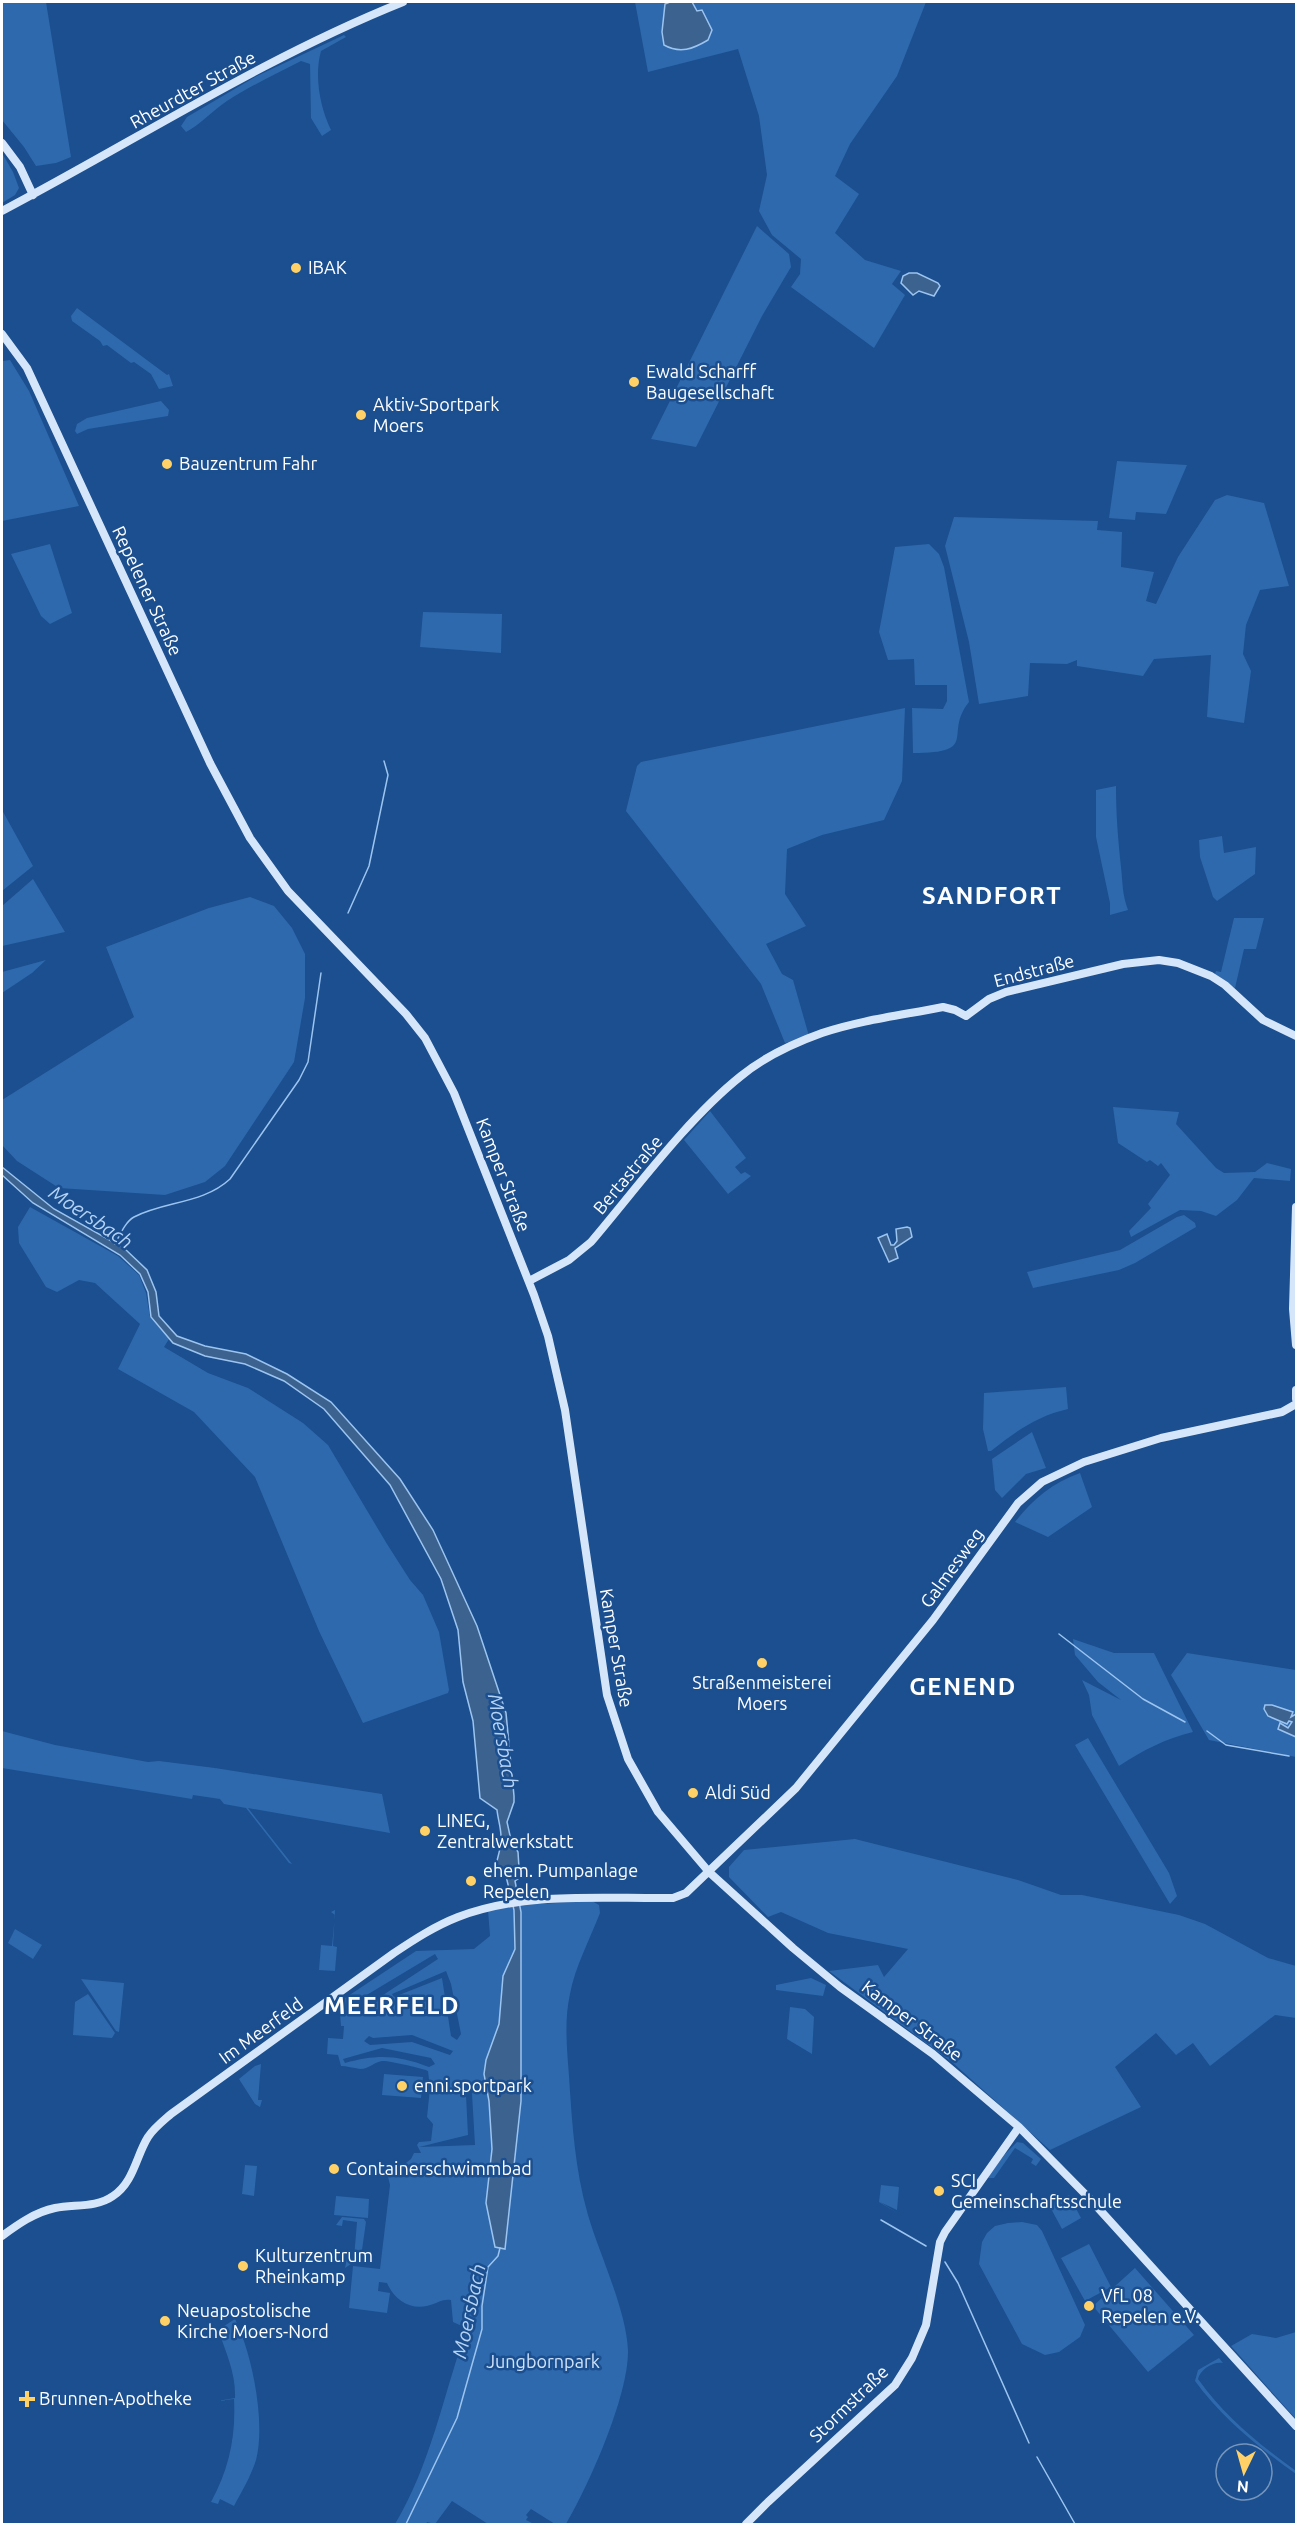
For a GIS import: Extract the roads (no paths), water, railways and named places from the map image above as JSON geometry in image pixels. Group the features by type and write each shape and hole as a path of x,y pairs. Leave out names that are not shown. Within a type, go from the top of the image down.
{"street":[{"name":"Rheurdter Straße","path":"2,211 323,37 403,2"},
{"path":"2,143 20,166 33,195"},
{"name":"Repelener Straße","path":"2,334 27,369 210,763 264,862"},
{"name":"Kamper Straße","path":"264,862 295,900 382,988 425,1038 454,1093 529,1281 548,1336 560,1382 600,1656 610,1708 628,1759 658,1812 709,1872 816,1968 933,2054 1019,2127 1089,2198 1296,2426"},
{"name":"Endstraße","path":"741,1075 766,1059 799,1043 858,1023 943,1007 966,1016 989,999 1006,992 1123,964 1146,961 1178,963 1211,976 1225,985 1263,1020 1296,1036"},
{"name":"Bertastraße","path":"529,1281 569,1260 591,1242 704,1111 741,1075"},
{"path":"1296,1207 1293,1309 1296,1345"},
{"path":"1296,1390 1296,1399"},
{"name":"Galmesweg","path":"709,1872 796,1788 914,1645 1018,1503 1035,1487 1084,1462 1161,1438 1282,1412 1296,1404"},
{"name":"Im Meerfeld","path":"2,2236 25,2220 51,2209 93,2204 111,2198 128,2180 152,2132 188,2101 414,1940 464,1915 523,1902 578,1898 678,1897 693,1889 709,1872"},
{"name":"Stormstraße","path":"746,2524 895,2385 912,2358 926,2325 940,2242 957,2213 1019,2127"}],"water":[{"path":"692,2 697,11 702,10 712,30 708,40 697,46 681,50 664,45 662,32 665,4"},
{"path":"917,273 938,283 940,286 934,296 919,291 913,295 901,283 903,276"},
{"name":"Moersbach","path":"2,1167 54,1209 124,1248 147,1270 156,1292 159,1316 177,1336 205,1346 246,1354 287,1374 331,1402 400,1479 433,1530 477,1626 506,1713 514,1796 507,1822 511,1840 518,1852 519,1878 515,1881 521,1912 521,2101 505,2249 495,2247 486,2203 492,2149 489,2101 484,2074 486,2060 499,2024 503,1976 515,1949 514,1910 506,1876 497,1864 501,1837 497,1810 480,1798 473,1721 463,1682 458,1630 441,1579 390,1485 324,1409 284,1381 245,1364 205,1356 173,1343 151,1317 148,1292 140,1274 120,1255 33,1203 2,1175"},
{"path":"910,1228 912,1237 895,1248 898,1258 889,1262 878,1238 887,1234 891,1245 894,1245 897,1241 896,1229"},
{"path":"1265,1705 1293,1712 1291,1717 1296,1714 1296,1737 1278,1729 1280,1723 1288,1728 1292,1722 1289,1721 1287,1724 1268,1716 1264,1709"}],"waterway":[{"path":"348,913 369,866 388,775 384,761"},
{"path":"115,1244 125,1225 134,1217 196,1198 230,1179 299,1080 308,1062 321,973"},
{"path":"1059,1634 1143,1699 1185,1722"},
{"path":"1207,1731 1226,1745 1289,1756"},
{"path":"881,2220 926,2246"},
{"name":"Moersbach","path":"406,2524 457,2418 482,2329 482,2306 488,2267 498,2256 500,2248"},
{"path":"945,2262 958,2283 1029,2443"},
{"path":"1037,2457 1075,2524"}],"place":[{"name":"IBAK","path":"296,268"},
{"name":"Ewald Scharff Baugesellschaft","path":"634,382"},
{"name":"Aktiv-Sportpark Moers","path":"361,415"},
{"name":"Bauzentrum Fahr","path":"167,464"},
{"name":"Straßenmeisterei Moers","path":"762,1663"},
{"name":"Aldi Süd","path":"693,1793"},
{"name":"LINEG, Zentralwerkstatt","path":"425,1831"},
{"name":"ehem. Pumpanlage Repelen","path":"471,1881"},
{"name":"enni.sportpark","path":"402,2086"},
{"name":"Containerschwimmbad","path":"334,2169"},
{"name":"SCI Gemeinschaftsschule","path":"939,2191"},
{"name":"Kulturzentrum Rheinkamp","path":"243,2266"},
{"name":"VfL 08 Repelen e.V.","path":"1089,2306"},
{"name":"Neuapostolische Kirche Moers-Nord","path":"165,2321"},
{"name":"Brunnen-Apotheke","path":"27,2399"}],"district":[{"name":"SANDFORT","path":"992,896"},
{"name":"GENEND","path":"963,1687"},
{"name":"MEERFELD","path":"392,2006"}],"park label":[{"name":"Jungbornpark","path":"543,2362"}]}
